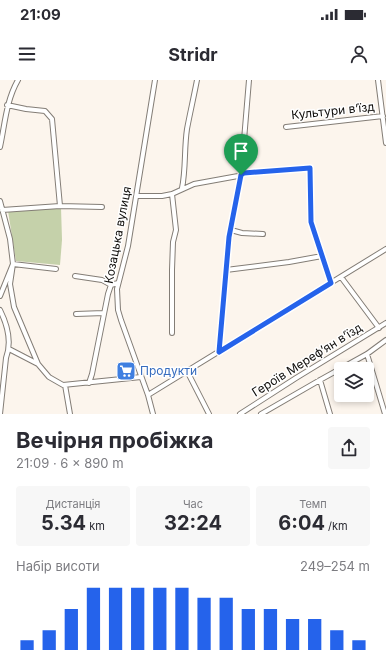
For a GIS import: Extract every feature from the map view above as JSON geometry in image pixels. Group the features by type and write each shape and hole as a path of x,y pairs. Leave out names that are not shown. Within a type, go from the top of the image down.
{"street":[{"path":"0,147 5,125 7,105 18,80"},
{"name":"Козацька вулиця","path":"153,414 142,377 121,320 118,302 118,284 128,246 155,80"},
{"path":"182,188 185,174 187,129 197,80"},
{"path":"219,352 226,270 231,230 241,175 248,80"},
{"path":"378,80 386,143"},
{"path":"7,105 45,111 52,119 60,206"},
{"name":"Культури в’їзд","path":"286,127 383,116"},
{"path":"0,128 5,125"},
{"path":"136,196 162,196 172,194 182,188 194,184 241,175 244,173 310,168 311,222 331,283"},
{"path":"172,194 176,230 173,242 172,333"},
{"path":"0,201 10,239 13,264 10,284 14,307 38,364 49,377 65,385 142,377"},
{"path":"2,212 60,206 102,207"},
{"path":"231,230 242,233 263,234"},
{"path":"148,395 386,249"},
{"path":"226,270 322,256"},
{"path":"13,264 56,269"},
{"path":"0,296 13,264"},
{"path":"75,276 102,280 111,285 118,284"},
{"path":"341,276 379,328"},
{"path":"89,383 111,285"},
{"path":"0,310 4,317 10,349 6,358 0,414"},
{"path":"76,314 104,313"},
{"name":"Героїв Мерефʼян вʼїзд","path":"240,414 296,378 386,324"},
{"path":"261,414 367,354 386,340"},
{"path":"10,349 38,364"},
{"path":"367,354 385,414"},
{"path":"0,357 6,358"},
{"path":"187,371 209,414"},
{"path":"320,380 330,414"},
{"path":"65,385 70,414"},
{"path":"270,409 272,414"}],"green space":[{"path":"61,207 62,240 60,265 16,261 8,211"}],"place":[{"name":"Продукти","path":"126,371"}],"route":[{"path":"310,168 311,222 331,283 219,352 229,237 241,175 244,173 310,168"}]}
